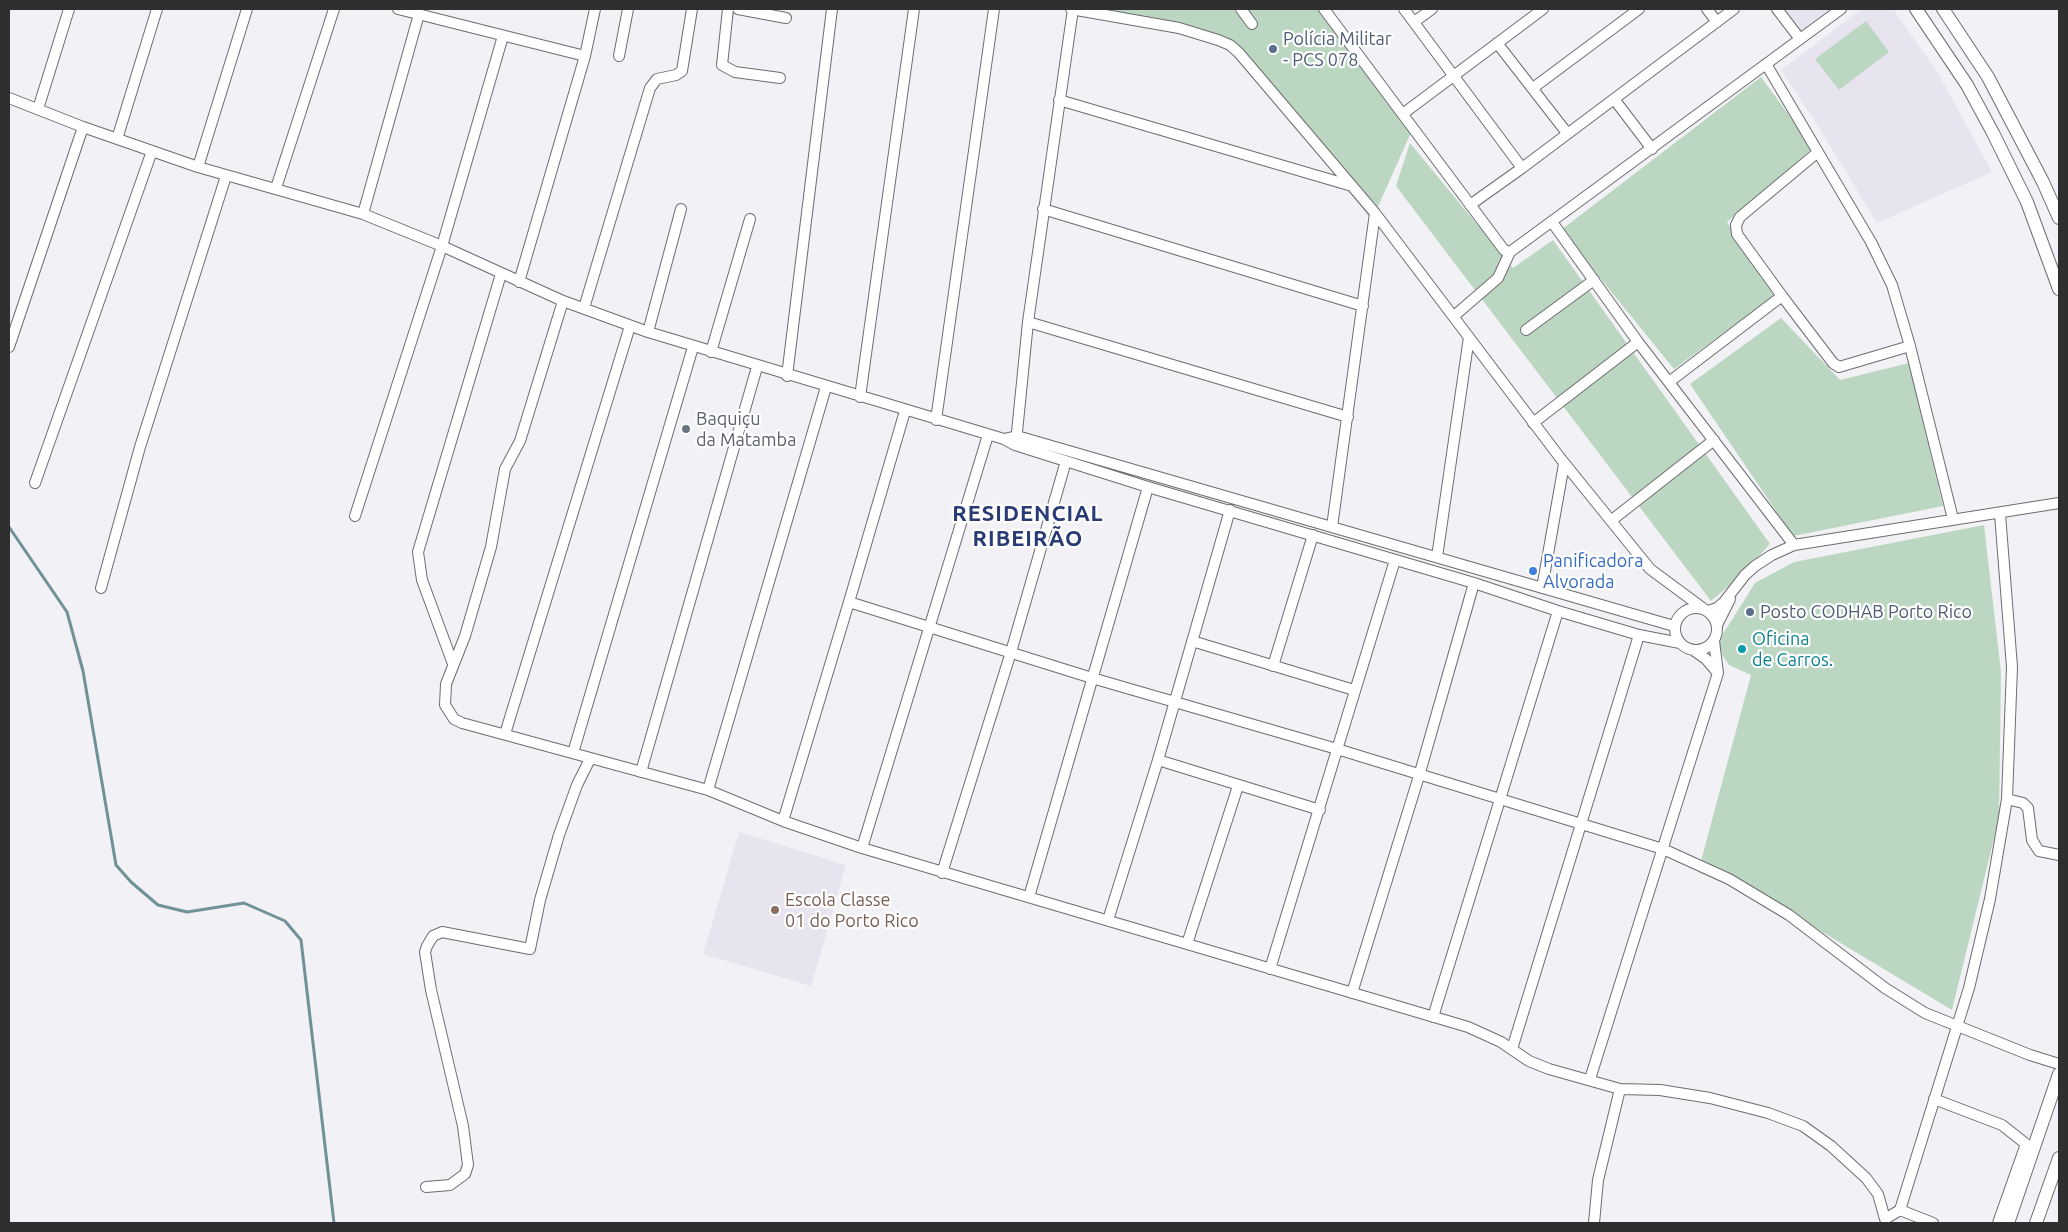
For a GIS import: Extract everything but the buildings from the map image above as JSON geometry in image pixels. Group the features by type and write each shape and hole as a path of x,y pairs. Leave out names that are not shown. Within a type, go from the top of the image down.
{"main road":[{"path":"1916,9 1967,85 1993,133 2027,202 2059,289"},
{"path":"1943,9 1988,78 2043,182 2059,218"},
{"path":"2008,1223 2059,1074"},
{"path":"2036,1223 2059,1158"}],"street":[{"path":"38,109 69,9"},
{"path":"117,139 157,9"},
{"path":"198,167 247,9"},
{"path":"276,188 334,9"},
{"path":"398,9 585,56"},
{"path":"519,282 585,56 595,9"},
{"path":"620,56 628,9"},
{"path":"584,308 650,88 657,78 676,75 682,71 692,9"},
{"path":"728,9 722,65 735,72 780,78"},
{"path":"738,9 786,18"},
{"path":"787,376 832,9"},
{"path":"860,397 914,9"},
{"path":"936,420 994,9"},
{"path":"1016,441 1028,322 1072,9 1179,28 1230,45 1375,213 1564,464 1612,520 1650,569 1706,610 1714,617 1717,625"},
{"path":"1240,9 1252,24"},
{"path":"1324,9 1404,113 1504,250 1510,252"},
{"path":"1404,9 1522,168"},
{"path":"1414,22 1432,9"},
{"path":"1404,113 1543,9"},
{"path":"1532,88 1639,9"},
{"path":"1707,9 1717,22"},
{"path":"1470,205 1734,9"},
{"path":"1777,9 1800,39"},
{"path":"1454,316 1498,278 1510,252 1841,9"},
{"path":"363,214 418,14"},
{"path":"356,516 442,246 503,36"},
{"path":"1498,43 1567,134"},
{"path":"1766,64 1871,242 1892,285 1910,346 1952,519"},
{"path":"9,98 152,152 226,176 276,188 363,214 442,246 563,301 693,347 988,435 1332,527 1674,626"},
{"path":"1614,99 1652,149"},
{"path":"1059,100 1352,186"},
{"path":"9,347 83,127"},
{"path":"35,483 152,152"},
{"path":"1818,152 1740,217 1736,226 1737,234 1833,363 1839,367 1910,346"},
{"path":"101,588 140,447 226,176"},
{"path":"648,332 681,209"},
{"path":"1043,209 1363,306"},
{"path":"1332,527 1375,213"},
{"path":"711,352 750,219"},
{"path":"1552,222 1638,342 1794,545"},
{"path":"453,664 425,588 419,567 418,552 502,274"},
{"path":"1526,330 1594,280"},
{"path":"1669,382 1782,296"},
{"path":"563,301 520,441 505,469 491,547 465,636 453,664 444,696 448,713 462,723 708,790 783,821 862,848 1433,1017 1483,1033 1530,1061 1549,1069 1620,1089 1660,1090 1737,1104 1803,1126 1831,1146 1866,1178 1878,1194 1886,1219 1900,1210 1957,1027 1990,899 2007,799 2012,667 2000,514"},
{"path":"1028,322 1348,417"},
{"path":"505,734 630,326"},
{"path":"1437,557 1469,337"},
{"path":"1533,423 1638,342"},
{"path":"574,753 693,347"},
{"path":"642,772 757,367"},
{"path":"708,790 826,387"},
{"path":"783,821 905,411"},
{"path":"862,848 988,435"},
{"path":"1612,520 1714,440"},
{"path":"1016,441 1066,461 1148,487 1474,583 1639,635 1680,643 1706,659 1718,673"},
{"path":"942,873 1011,652 1066,461"},
{"path":"1542,588 1564,464"},
{"path":"1029,897 1148,487"},
{"path":"1590,1079 1718,673 1714,641 1717,625 1745,575 1772,554 1794,545 1952,519 2000,514 2059,503"},
{"path":"1108,920 1158,760 1173,702 1230,510"},
{"path":"1273,666 1313,535"},
{"path":"1270,969 1395,560"},
{"path":"1352,992 1419,776 1474,583"},
{"path":"1684,611 1717,608 1738,585"},
{"path":"1674,626 1684,611 1682,601 1675,588"},
{"path":"849,602 1092,678 1337,749 1419,776 1663,849 1729,879 1789,915 1909,1004 1957,1027 2059,1064"},
{"path":"1433,1017 1558,611"},
{"path":"1674,626 1680,643"},
{"path":"1512,1049 1639,635"},
{"path":"1192,641 1354,690"},
{"path":"1693,650 1701,650 1714,641"},
{"path":"426,1187 450,1185 465,1174 468,1165 463,1126 431,990 425,952 427,946 433,936 442,932 530,950 540,900 559,836 576,785 590,759"},
{"path":"1158,760 1320,810"},
{"path":"1187,944 1238,786"},
{"path":"2007,799 2023,803 2028,808 2032,840 2039,851 2059,855"},
{"path":"1594,1223 1598,1180 1620,1089"},
{"path":"1934,1098 2002,1125 2026,1144 1998,1223"},
{"path":"1900,1210 1934,1223"}],"shaded area":[{"path":"1777,9 1841,9 1800,39"},
{"path":"1862,9 1893,9 1938,73 1992,172 1877,223 1815,121 1781,70"},
{"name":"Escola Classe 01 do Porto Rico","path":"739,832 846,865 811,986 703,954"}],"green space":[{"path":"1073,9 1324,9 1413,128 1372,220 1229,46"},
{"path":"1866,21 1889,52 1839,90 1815,59"},
{"path":"1761,77 1813,148 1727,222 1774,296 1674,369 1561,230"},
{"path":"1410,143 1513,268 1553,240 1770,544 1742,575 1711,601 1396,186"},
{"path":"1781,318 1840,380 1909,363 1943,506 1793,536 1690,384"},
{"path":"1984,525 2001,672 1999,818 1952,1010 1789,912 1698,872 1751,675 1729,665 1716,645 1755,583 1794,562"}],"waterway":[{"path":"9,527 67,612 83,671 116,865 131,882 158,905 187,912 244,903 285,921 301,940 334,1223"}],"place":[{"name":"Polícia Militar - PCS 078","path":"1273,49"},
{"name":"Baquiçu da Matamba","path":"686,429"},
{"name":"Panificadora Alvorada","path":"1533,571"},
{"name":"Posto CODHAB Porto Rico","path":"1750,612"},
{"name":"Oficina de Carros.","path":"1742,649"},
{"name":"Escola Classe 01 do Porto Rico","path":"775,910"}],"district":[{"name":"RESIDENCIAL RIBEIRÃO","path":"1028,526"}]}
